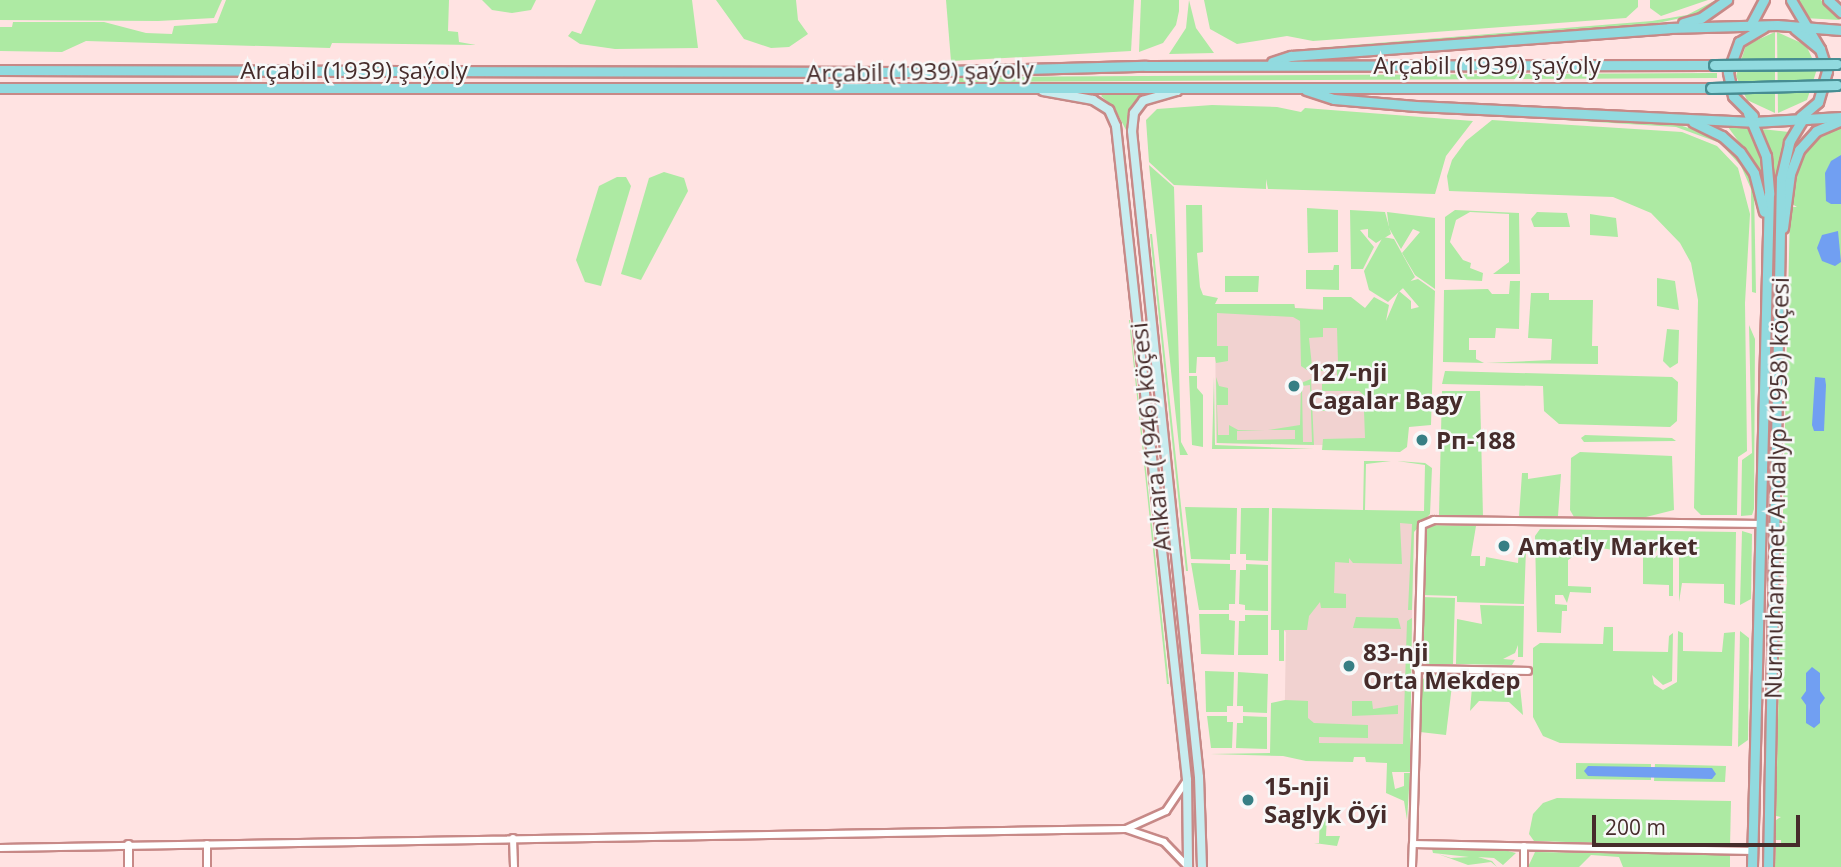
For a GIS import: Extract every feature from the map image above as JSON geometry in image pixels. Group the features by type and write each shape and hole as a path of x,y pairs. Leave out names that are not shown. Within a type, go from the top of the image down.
{"main road":[{"path":"1669,27 1701,18 1727,0"},
{"path":"1750,118 1733,96 1728,72 1739,42 1752,25 1764,0"},
{"path":"1791,0 1820,49 1826,83 1818,102 1802,118"},
{"path":"1828,0 1841,12"},
{"path":"1264,65 1290,56 1669,27 1777,25 1841,30"},
{"path":"1739,42 1760,27 1777,25 1800,30 1820,49"},
{"name":"Arçabil (1939) şaýoly","path":"0,70 751,72 1264,65 1839,64"},
{"path":"704,70 704,88"},
{"path":"751,72 751,88"},
{"name":"Arçabil (1939) şaýoly","path":"0,88 1711,88 1839,85"},
{"name":"Ankara (1946) köçesi","path":"1012,86 1093,100 1109,110 1116,126 1187,780 1188,867"},
{"path":"1298,87 1348,100 1685,119 1750,118 1777,123 1802,118 1841,119"},
{"name":"Ankara (1946) köçesi","path":"1196,88 1150,97 1137,108 1131,125 1199,777 1202,867"},
{"name":"Nurmuhammet Andalyp (1958) köçesi","path":"1750,118 1768,166 1752,867"},
{"name":"Nurmuhammet Andalyp (1958) köçesi","path":"1768,867 1782,168 1802,118"},
{"path":"1685,119 1722,136 1746,160 1760,192 1766,228"},
{"path":"1780,237 1787,218 1790,174 1799,150 1816,131 1841,119"}],"street":[{"path":"1412,867 1419,532 1429,521 1760,524"},
{"path":"1417,669 1528,671"},
{"path":"1126,829 1166,811 1187,780"},
{"path":"0,848 1126,829 1164,842 1188,867"},
{"path":"513,838 514,867"},
{"path":"128,844 128,867"},
{"path":"207,844 208,867"},
{"path":"1413,844 1752,851"},
{"path":"1524,846 1524,867"}],"shaded area":[{"name":"127-nji Cagalar Bagy","path":"1215,304 1295,304 1295,308 1349,310 1372,328 1370,446 1216,443"},
{"name":"83-nji Orta Mekdep","path":"1275,513 1414,516 1409,757 1284,754 1286,632 1279,626"}],"green space":[{"path":"0,0 222,0 214,18 158,21 0,20"},
{"path":"226,0 449,0 448,31 458,32 459,42 476,45 332,43 330,48 86,41 62,52 0,51 0,27 12,27 13,22 104,22 146,33 172,34 174,26 217,23"},
{"path":"482,0 536,0 531,10 512,13 492,10"},
{"path":"596,0 692,0 698,48 615,49 580,44 568,36 572,31 581,34"},
{"path":"716,0 796,0 798,20 808,34 789,47 771,48 744,39"},
{"path":"946,0 1134,0 1131,51 951,61"},
{"path":"1141,0 1179,0 1179,11 1176,25 1163,43 1139,52"},
{"path":"1189,0 1196,28 1214,53 1169,54 1186,28"},
{"path":"1204,0 1638,0 1638,7 1626,18 1313,41 1287,36 1237,44 1210,29"},
{"path":"1650,0 1708,0 1661,16 1650,8"},
{"path":"1720,0 1695,15 1653,24 1303,49 1652,21 1687,15"},
{"path":"1796,0 1821,0 1840,20 1804,18"},
{"path":"1775,32 1775,113 1747,100 1736,76 1746,45"},
{"path":"1777,32 1806,45 1817,69 1807,100 1778,113"},
{"path":"1717,73 1717,78 959,82 959,77"},
{"path":"1104,93 1141,95 1128,112 1126,130 1114,107 1101,96"},
{"path":"1212,105 1277,107 1301,112 1305,108 1473,121 1446,156 1435,194 1268,189 1266,179 1266,189 1174,185 1149,162 1146,120 1157,109"},
{"path":"1507,114 1676,124 1717,137 1739,157 1754,188 1756,293 1752,292 1751,189 1741,166 1720,143 1676,127 1499,116"},
{"path":"1492,120 1682,132 1717,146 1738,168 1750,214 1745,303 1747,451 1738,457 1737,515 1701,515 1694,508 1698,300 1691,263 1680,243 1651,213 1613,197 1449,191 1447,176 1452,160 1466,141"},
{"path":"1728,127 1749,129 1760,152 1763,175"},
{"path":"1841,127 1841,867 1775,867 1776,846 1781,845 1781,840 1776,840 1776,820 1781,817 1776,816 1780,626 1787,582 1782,555 1790,212 1791,207 1797,207 1792,204 1795,178 1803,154 1822,135"},
{"path":"1761,129 1789,132 1777,168 1775,240 1773,168"},
{"path":"1149,165 1174,187 1181,442 1188,455 1180,455"},
{"path":"664,172 684,178 688,191 641,280 621,274 649,178"},
{"path":"617,177 626,177 631,186 601,286 585,282 576,260 599,186"},
{"path":"1186,205 1202,205 1203,252 1197,253 1200,287 1203,295 1218,298 1215,304 1294,304 1295,308 1323,310 1323,297 1351,297 1365,308 1374,297 1389,305 1386,321 1399,291 1411,301 1411,309 1419,307 1402,287 1407,282 1418,279 1435,291 1431,425 1409,427 1407,447 1400,452 1322,450 1323,439 1365,438 1364,411 1322,411 1322,404 1359,403 1366,397 1359,391 1322,391 1322,384 1337,383 1337,369 1321,371 1321,364 1338,363 1337,328 1323,328 1323,337 1309,338 1312,366 1307,370 1301,366 1300,321 1293,317 1217,313 1217,346 1228,346 1228,361 1216,363 1215,357 1197,357 1196,373 1189,373"},
{"path":"1307,208 1338,210 1338,252 1308,253"},
{"path":"1350,210 1385,212 1391,234 1376,243 1368,237 1368,229 1360,230 1374,247 1363,269 1351,269"},
{"path":"1455,210 1519,213 1520,274 1493,274 1509,262 1509,214 1470,212 1456,220 1450,242 1463,260 1471,263 1470,268 1483,273 1482,281 1445,279 1445,217"},
{"path":"1387,212 1435,218 1435,289 1415,275 1402,253 1420,232 1413,229 1401,249 1389,228"},
{"path":"1537,212 1567,213 1570,227 1534,227 1531,219"},
{"path":"1590,214 1616,218 1618,237 1590,235"},
{"path":"1152,234 1188,571 1186,571"},
{"path":"1383,237 1394,239 1415,277 1388,302 1369,290 1364,271"},
{"path":"1334,265 1339,265 1339,290 1306,289 1306,270 1333,270"},
{"path":"1225,276 1259,276 1258,292 1225,292"},
{"path":"1657,278 1675,281 1679,310 1657,306"},
{"path":"1510,281 1520,281 1519,329 1496,328 1495,338 1469,338 1469,350 1476,350 1476,359 1484,363 1443,362 1444,290 1488,289 1492,294 1509,294"},
{"path":"1531,293 1549,293 1549,300 1593,300 1592,346 1598,346 1598,364 1486,363 1551,360 1552,339 1528,338"},
{"path":"1130,320 1169,684 1167,684"},
{"path":"1749,325 1755,339 1754,509 1752,515 1741,516 1742,460 1752,453"},
{"path":"1667,329 1679,330 1678,363 1670,368 1663,361"},
{"path":"1445,371 1672,377 1678,382 1677,421 1670,427 1559,424 1544,411 1543,386 1442,384"},
{"path":"1189,376 1197,376 1197,388 1203,395 1203,447 1192,445"},
{"path":"1214,376 1215,445 1314,449 1212,449"},
{"path":"1216,377 1219,386 1228,388 1228,405 1217,405 1218,435 1229,435 1229,425 1238,430 1265,430 1237,431 1237,440 1295,439 1295,430 1268,430 1300,425 1301,383 1311,379 1314,445 1217,443","holes":["1310,385 1312,442 1303,442 1302,386"]},
{"path":"1442,391 1480,391 1483,517 1439,515"},
{"path":"1585,435 1672,438 1676,441 1584,442 1581,438"},
{"path":"1580,452 1672,456 1674,510 1634,520 1574,517 1570,510 1571,458"},
{"path":"1364,461 1391,461 1366,464 1365,510 1424,511 1425,465 1397,461 1425,463 1432,468 1430,514 1414,532 1412,610 1408,610 1412,524 1400,523 1402,564 1353,563 1349,558 1349,563 1335,562 1334,593 1346,594 1346,608 1321,608 1320,602 1309,616 1307,630 1284,630 1284,661 1279,661 1279,630 1271,630 1272,508 1363,510"},
{"path":"1522,473 1528,473 1528,479 1561,474 1558,516 1519,517"},
{"path":"1185,507 1237,508 1236,554 1230,554 1230,560 1191,559"},
{"path":"1241,508 1269,508 1268,561 1246,560 1246,554 1240,554"},
{"path":"1427,525 1476,526 1471,556 1480,556 1480,566 1485,566 1486,557 1518,563 1519,549 1526,549 1524,604 1457,602 1457,596 1421,595"},
{"path":"1540,529 1736,532 1735,605 1724,603 1724,584 1682,583 1679,602 1679,556 1671,544 1658,546 1653,559 1665,549 1673,554 1673,596 1669,596 1669,585 1643,584 1643,555 1589,546 1568,560 1568,586 1591,587 1591,593 1570,592 1567,603 1563,595 1555,595 1555,604 1567,605 1567,611 1562,611 1561,633 1537,632 1535,536"},
{"path":"1742,531 1752,534 1751,599 1740,605"},
{"path":"1191,563 1230,564 1230,570 1236,570 1235,604 1229,604 1229,610 1199,610"},
{"path":"1246,564 1268,565 1268,611 1245,610 1245,605 1239,604 1240,570 1246,570"},
{"path":"1421,597 1455,598 1453,664 1427,664 1421,659"},
{"path":"1480,605 1524,606 1523,657 1518,657 1518,645 1515,653 1503,659 1515,660 1512,665 1456,664 1457,619 1482,624"},
{"path":"1199,614 1229,614 1229,620 1235,621 1234,655 1201,654"},
{"path":"1245,615 1268,615 1268,655 1238,655 1239,621 1245,621"},
{"path":"1356,617 1398,618 1401,629 1353,628"},
{"path":"1412,618 1410,772 1392,772 1395,789 1404,786 1404,773 1410,773 1407,820 1404,801 1386,793 1387,763 1366,762 1365,757 1354,757 1353,762 1210,754 1270,753 1271,703 1285,700 1308,701 1308,718 1314,723 1368,725 1368,738 1319,737 1319,743 1403,744 1407,621"},
{"path":"1604,627 1613,627 1613,651 1668,652 1669,636 1673,633 1672,681 1663,685 1652,675 1654,684 1663,690 1677,682 1678,631 1683,633 1683,651 1722,652 1724,633 1735,632 1732,746 1560,743 1543,736 1533,717 1533,648 1540,643 1603,644"},
{"path":"1740,631 1749,638 1748,740 1738,747"},
{"path":"1205,671 1234,672 1233,706 1227,706 1227,712 1206,712"},
{"path":"1238,672 1268,674 1267,713 1243,712 1243,706 1237,706"},
{"path":"1427,674 1453,677 1446,735 1420,732 1421,682"},
{"path":"1473,675 1519,677 1523,715 1509,702 1479,701 1470,711"},
{"path":"1352,701 1372,701 1373,709 1398,705 1398,714 1352,716"},
{"path":"1207,716 1227,716 1227,722 1233,722 1232,748 1211,748"},
{"path":"1243,716 1267,717 1267,749 1236,748 1237,723 1243,723"},
{"path":"1576,763 1651,764 1651,780 1576,779"},
{"path":"1655,764 1726,766 1725,782 1654,781"},
{"path":"1557,798 1731,801 1730,847 1534,841 1529,834 1533,814 1543,803"},
{"path":"1320,808 1340,809 1340,815 1327,816 1326,836 1340,836 1337,846 1314,843 1319,843"},
{"path":"1432,849 1516,853 1503,865 1494,858 1478,857 1492,861 1497,867 1491,862 1468,865 1438,854 1451,858 1469,857 1433,853"},
{"path":"1535,852 1730,855 1730,867 1623,867 1619,857 1591,855 1579,867 1528,867"}],"water":[{"path":"1841,155 1841,204 1831,204 1826,201 1825,173 1831,161"},
{"path":"1838,231 1841,262 1835,266 1822,261 1817,248 1822,235"},
{"path":"1815,377 1825,378 1824,431 1814,431 1812,425"},
{"path":"1812,667 1820,673 1820,691 1825,698 1820,705 1820,723 1814,728 1806,723 1806,705 1801,698 1806,691 1806,673"},
{"path":"1588,766 1712,768 1716,774 1712,779 1588,776 1584,771"}],"place":[{"name":"127-nji Cagalar Bagy","path":"1294,386"},
{"name":"Рп-188","path":"1422,440"},
{"name":"Amatly Market","path":"1504,546"},
{"name":"83-nji Orta Mekdep","path":"1349,666"},
{"name":"15-nji Saglyk Öýi","path":"1248,800"}]}
